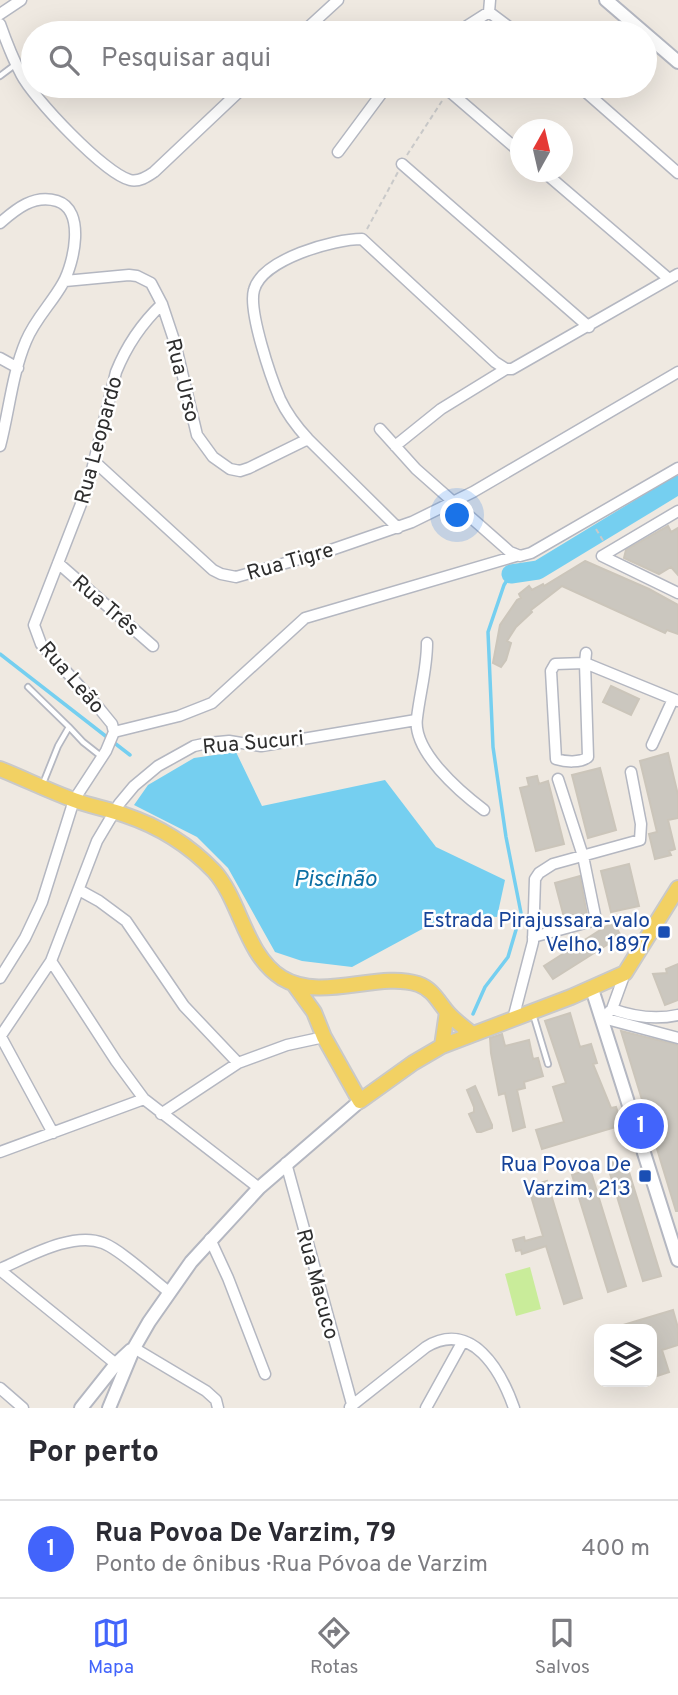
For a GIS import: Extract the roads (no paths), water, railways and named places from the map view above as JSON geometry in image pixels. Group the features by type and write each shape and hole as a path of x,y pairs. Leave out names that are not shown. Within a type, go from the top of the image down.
{"main road":[{"path":"606,0 630,21"},
{"path":"657,44 678,62"},
{"path":"1,772 79,802 109,810 172,837 215,873 259,954 275,972 293,983 312,1007 324,1037 360,1101"},
{"path":"109,1408 134,1348 169,1292 210,1239 286,1163 360,1101 442,1046 532,1013 625,973 678,888"},
{"path":"293,983 331,987 378,982 417,983 428,988 447,1012 472,1034"},
{"path":"312,1007 319,996 331,987"},
{"path":"592,989 607,1013 678,1260"},
{"path":"442,1046 447,1012"},
{"path":"81,1408 116,1364 134,1348"}],"street":[{"path":"0,14 21,0"},
{"path":"315,21 338,0"},
{"path":"489,12 490,0"},
{"path":"475,21 489,12"},
{"path":"489,12 501,21"},
{"path":"0,24 21,72"},
{"path":"37,98 50,114 103,162 122,177 131,180 140,180 155,172 232,98"},
{"path":"338,152 378,98"},
{"path":"457,98 510,143"},
{"path":"593,98 678,173"},
{"path":"402,164 589,327"},
{"path":"395,446 441,409 506,369 523,364 674,276 556,182"},
{"path":"0,223 36,199 48,198 61,202 72,214 76,228 75,246 65,281 37,319 26,341 0,446"},
{"path":"398,527 308,439 295,424 278,391 253,305 254,290 267,270 330,243 362,239 495,362 506,369"},
{"name":"Rua Urso","path":"65,281 137,276 151,284 162,304 175,343 197,435 213,457 230,469 240,471 308,439"},
{"name":"Rua Leopardo","path":"34,625 95,462 110,393 121,360 143,324 162,304"},
{"path":"0,358 18,368"},
{"name":"Rua Tigre","path":"95,462 214,570 230,576 262,570 398,527 454,501 678,372"},
{"path":"380,429 416,469 516,556"},
{"path":"114,732 179,716 212,703 305,618 531,553 678,468"},
{"path":"678,511 602,556 678,593"},
{"name":"Rua Três","path":"58,563 153,646"},
{"name":"Rua Leão","path":"0,978 25,938 42,902 79,802 114,732 112,724 41,644 34,625"},
{"path":"427,643 427,668 416,720 419,736 447,780 484,810"},
{"path":"585,658 588,757 581,761 563,761 556,758 551,671 555,664 585,658 676,700 652,745"},
{"name":"Rua Sucuri","path":"0,1037 51,961 109,810 150,772 194,746 219,741 261,746 416,720"},
{"path":"513,1019 533,937 534,888 539,873 553,864 633,843 642,837 642,824 631,772"},
{"path":"533,937 597,920 583,856 558,779"},
{"path":"79,890 126,921 184,1006 238,1063"},
{"path":"51,961 144,1099 259,1188"},
{"path":"607,1013 625,973"},
{"path":"607,1013 652,1018 678,1015"},
{"path":"607,1013 678,1038"},
{"path":"0,1037 53,1133"},
{"path":"161,1114 238,1063 287,1045 324,1037"},
{"path":"0,1152 144,1099"},
{"name":"Rua Macuco","path":"286,1163 350,1406"},
{"path":"210,1239 265,1374"},
{"path":"116,1364 0,1269 44,1249 75,1240 89,1240 111,1247 169,1292"},
{"path":"350,1406 436,1341 444,1339 463,1341 486,1355 514,1408"},
{"path":"425,1408 463,1341"},
{"path":"134,1348 206,1391 216,1400 218,1408"},
{"path":"0,1388 23,1408"}],"lane":[{"path":"0,76 16,63"},
{"path":"28,687 83,742 102,757"},
{"path":"41,786 69,727"},
{"path":"532,1013 548,1065"}],"water":[{"name":"Piscinão","path":"236,752 262,806 385,780 436,847 505,880 497,917 450,914 352,967 302,961 275,952 228,868 197,837 134,805 148,785 194,758"}],"waterway":[{"path":"511,574 538,570 678,485"},
{"path":"473,1014 485,987 508,957 521,913 506,837 493,747 488,632 504,585 511,574"},
{"path":"0,654 130,755"}],"place":[{"name":"Estrada Pirajussara-valo Velho, 1897","path":"664,932"},
{"name":"Rua Povoa De Varzim, 79","path":"641,1126"},
{"name":"Rua Povoa De Varzim, 213","path":"645,1176"}]}
